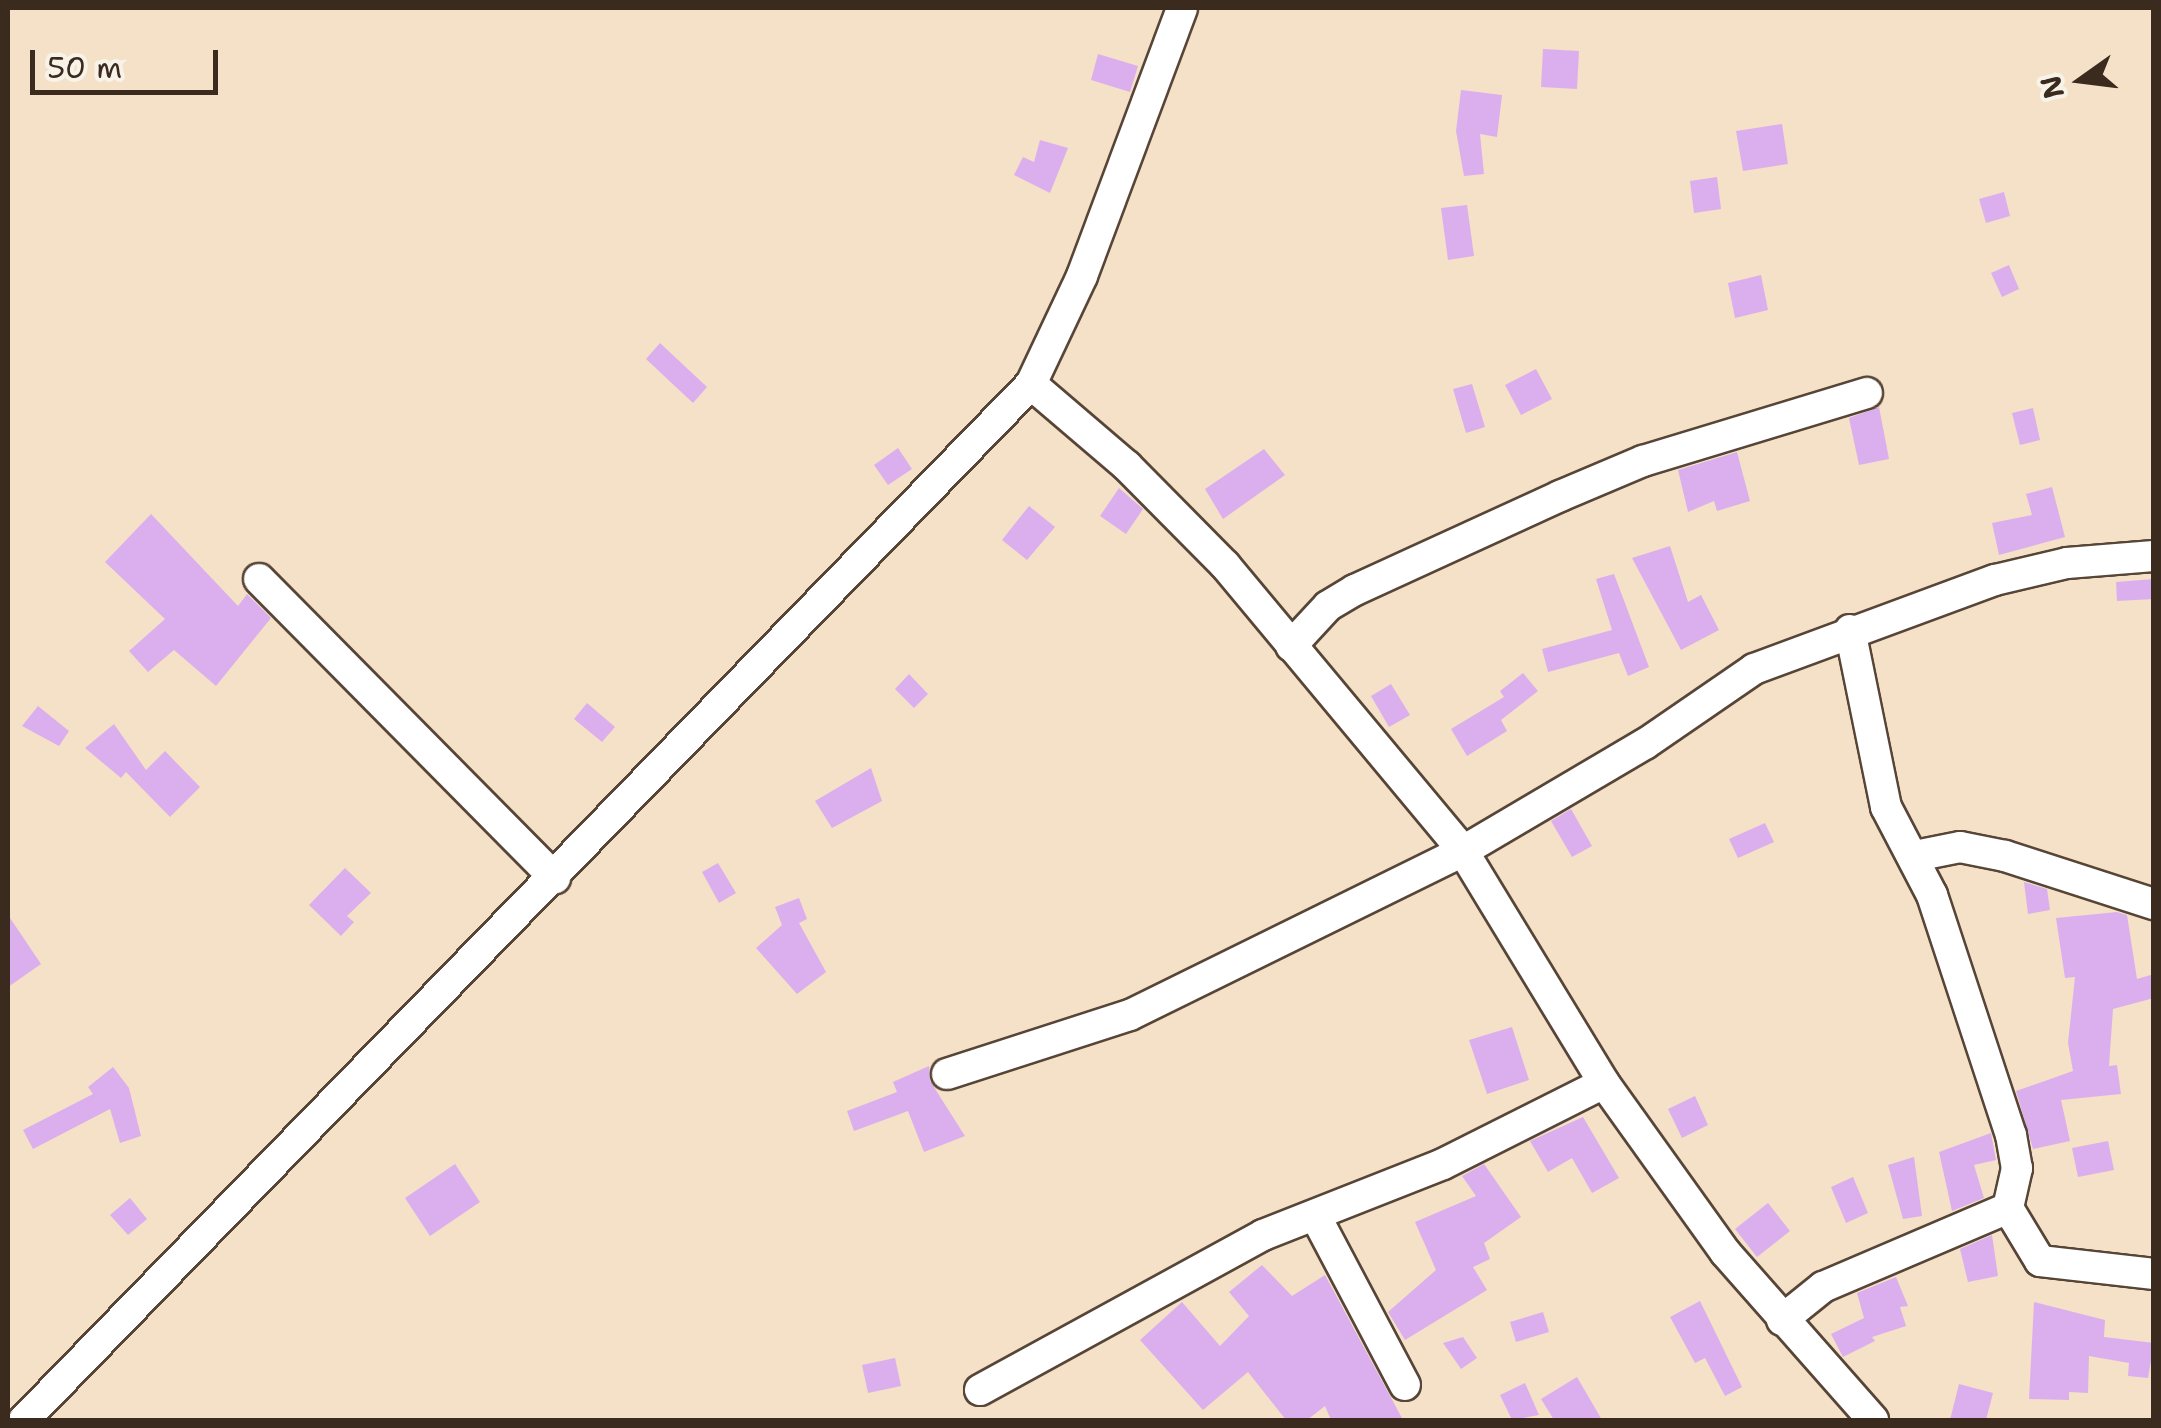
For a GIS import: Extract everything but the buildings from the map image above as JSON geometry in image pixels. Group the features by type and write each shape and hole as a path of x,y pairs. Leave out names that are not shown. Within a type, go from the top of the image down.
{"street":[{"path":"24,1420 1032,384 1082,276 1182,8"},
{"path":"1032,384 1211,550 1463,850 1604,1082 1782,1320 1873,1420"},
{"path":"1291,646 1328,606 1355,590 1560,496 1643,461 1867,393"},
{"path":"947,1074 1130,1015 1463,850 1645,744 1754,669 1850,630 1995,580 2068,563 2154,556"},
{"path":"259,579 555,878"},
{"path":"1850,630 1886,806 1915,856 2011,1135 2017,1168 2008,1208 2040,1261 2154,1274"},
{"path":"1915,856 1960,847 2006,856 2154,904"},
{"path":"980,1390 1263,1235 1316,1217 1527,1126 1604,1082"},
{"path":"1782,1320 1823,1287 2008,1208"},
{"path":"1316,1217 1405,1385"}]}
